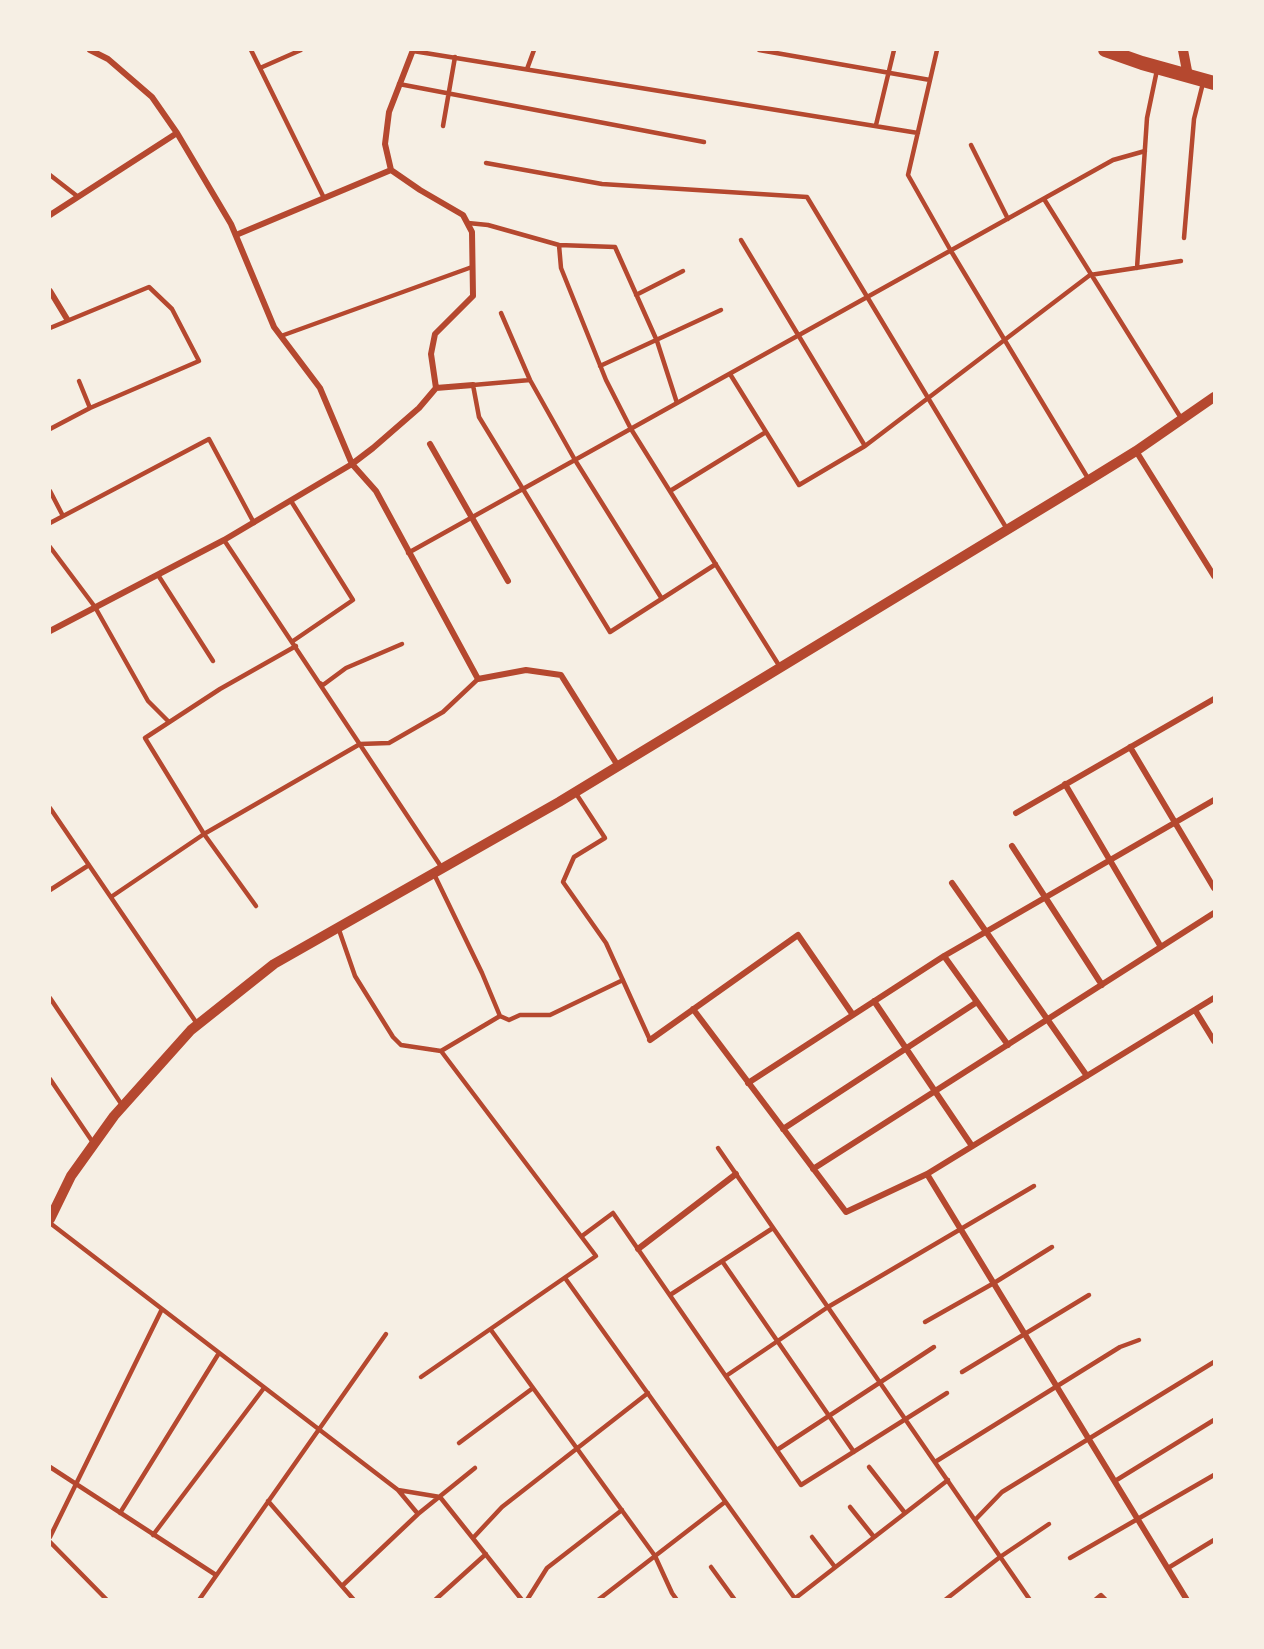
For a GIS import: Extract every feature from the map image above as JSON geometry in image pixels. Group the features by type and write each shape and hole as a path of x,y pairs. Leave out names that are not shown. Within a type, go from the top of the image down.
{"main road":[{"path":"1105,50 1209,81"}],"street":[{"path":"90,50 108,58 152,97 177,133 236,234 274,327 320,388 352,464 376,491 478,680 526,670 561,675 618,766"},
{"path":"108,58 112,50"},
{"path":"413,50 389,112 385,144 392,170 420,190 463,215 472,232 473,296 435,334 431,354 436,388"},
{"path":"1183,50 1188,76"},
{"path":"50,215 177,133"},
{"path":"236,234 392,170"},
{"path":"50,291 67,319"},
{"path":"50,631 224,540 352,464 418,408 436,388 473,385"},
{"path":"50,1219 55,1197 123,1106 198,1025 274,964 575,792 1136,451 1215,396"},
{"path":"430,444 508,581"},
{"path":"1136,451 1215,576"},
{"path":"1016,813 1215,699"},
{"path":"1130,747 1215,888"},
{"path":"1065,784 1161,947"},
{"path":"748,1083 944,956 1215,801"},
{"path":"1012,846 1102,985"},
{"path":"952,883 1087,1076"},
{"path":"813,1169 1215,913"},
{"path":"650,1040 798,935 853,1015"},
{"path":"944,956 1008,1045"},
{"path":"693,1010 846,1212 927,1174 1215,998"},
{"path":"874,1001 972,1146"},
{"path":"783,1129 977,1002"},
{"path":"1195,1010 1215,1041"},
{"path":"638,1249 736,1174"},
{"path":"927,1174 1187,1599"}],"lane":[{"path":"251,50 324,198"},
{"path":"260,68 301,50"},
{"path":"413,50 918,133"},
{"path":"527,69 534,50"},
{"path":"759,50 930,80"},
{"path":"876,125 894,50"},
{"path":"937,50 908,175 1089,480"},
{"path":"443,126 455,57"},
{"path":"1137,268 1147,118 1158,67"},
{"path":"1184,238 1194,119 1209,81"},
{"path":"399,84 704,142"},
{"path":"971,146 1008,219"},
{"path":"408,553 1113,160 1145,151"},
{"path":"486,163 602,184 807,197 1008,529"},
{"path":"50,175 77,196"},
{"path":"1044,199 1182,419"},
{"path":"468,223 488,225 559,245 615,247 657,341 677,403"},
{"path":"741,240 865,446"},
{"path":"559,245 561,268 600,366 631,429 780,667"},
{"path":"730,374 799,485 865,446 1090,274 1181,261"},
{"path":"280,336 472,267"},
{"path":"636,295 683,271"},
{"path":"50,328 67,319 149,287 172,309 199,361 90,408 50,429"},
{"path":"600,366 721,310"},
{"path":"501,313 530,380 575,460 662,599"},
{"path":"530,380 473,385 479,417 610,632 716,564"},
{"path":"79,381 90,408"},
{"path":"670,491 766,432"},
{"path":"50,523 209,439 254,523"},
{"path":"50,491 63,516"},
{"path":"256,906 204,834 145,738 294,644 353,600 291,501"},
{"path":"224,540 360,744 438,871 500,1016 509,1020 519,1015 550,1015 622,980"},
{"path":"50,547 96,607 148,701 169,722"},
{"path":"158,574 213,661"},
{"path":"319,681 323,686 346,668 402,644"},
{"path":"111,897 204,834 360,744 389,743 444,712 478,680"},
{"path":"575,792 605,838 574,857 562,882 606,943 650,1040"},
{"path":"50,808 198,1025"},
{"path":"50,890 89,865"},
{"path":"338,927 355,976 393,1037 401,1045 441,1051 500,1016"},
{"path":"50,998 123,1106"},
{"path":"422,1377 596,1256 441,1051"},
{"path":"50,1079 94,1143"},
{"path":"718,1148 1030,1599"},
{"path":"726,1376 828,1307 1034,1185"},
{"path":"582,1236 613,1213 801,1485 947,1393"},
{"path":"50,1223 398,1490 418,1514"},
{"path":"670,1295 773,1228"},
{"path":"925,1322 1052,1247"},
{"path":"722,1262 854,1452"},
{"path":"565,1278 794,1599 948,1480"},
{"path":"962,1372 1089,1295"},
{"path":"50,1537 162,1309"},
{"path":"491,1330 656,1556 677,1599"},
{"path":"199,1599 386,1334"},
{"path":"935,1462 1120,1347 1139,1340"},
{"path":"777,1450 934,1347"},
{"path":"120,1513 219,1353"},
{"path":"975,1520 1002,1492 1215,1362"},
{"path":"153,1535 264,1388"},
{"path":"459,1443 533,1388"},
{"path":"473,1538 502,1507 648,1393"},
{"path":"1114,1481 1215,1420"},
{"path":"50,1467 216,1575"},
{"path":"868,1467 905,1513"},
{"path":"342,1586 418,1514 475,1468"},
{"path":"1070,1558 1215,1475"},
{"path":"398,1490 440,1497 522,1599"},
{"path":"268,1501 354,1599"},
{"path":"598,1599 725,1502"},
{"path":"850,1507 874,1537"},
{"path":"527,1599 547,1568 622,1510"},
{"path":"945,1599 1000,1557 1049,1524"},
{"path":"812,1537 835,1567"},
{"path":"1168,1568 1215,1540"},
{"path":"50,1542 107,1599"},
{"path":"435,1599 486,1554"},
{"path":"711,1567 735,1599"},
{"path":"1095,1599 1101,1595 1106,1599"}]}
